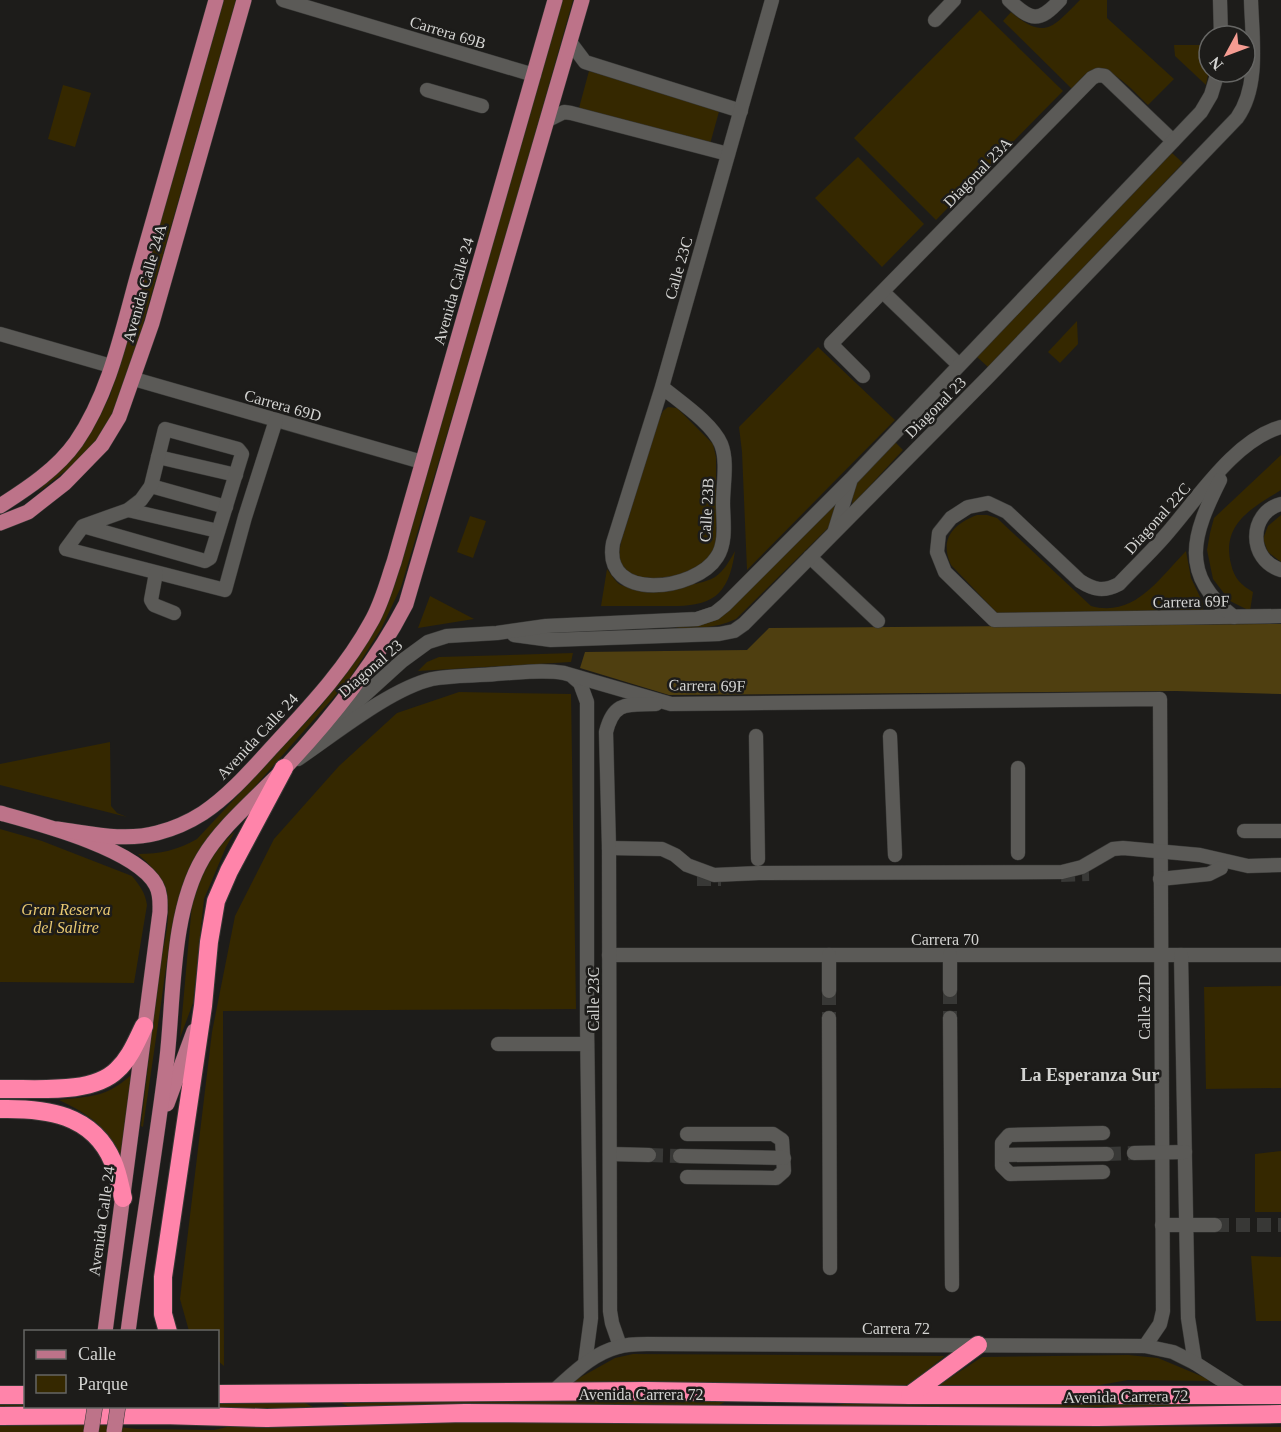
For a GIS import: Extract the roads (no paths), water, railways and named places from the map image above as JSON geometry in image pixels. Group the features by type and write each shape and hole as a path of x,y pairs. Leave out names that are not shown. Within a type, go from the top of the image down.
{"highway":[{"path":"168,1330 162,1305 163,1277 216,901 284,768"},
{"path":"0,1089 82,1087 100,1083 125,1061 144,1026"},
{"path":"0,1109 29,1109 56,1113 88,1128 110,1154 123,1198"},
{"path":"910,1395 978,1345"},
{"path":"219,1385 236,1394"},
{"path":"718,1414 749,1393"},
{"name":"Avenida Carrera 72","path":"219,1394 1281,1395"},
{"path":"305,1394 349,1416"},
{"path":"0,1395 24,1395"},
{"name":"Avenida Carrera 72","path":"0,1416 162,1415 267,1418 465,1413 1098,1417 1281,1414"}],"main road":[{"name":"Avenida Calle 24A","path":"0,506 30,487 53,468 75,443 99,403 216,0"},
{"name":"Avenida Calle 24A","path":"0,523 28,512 48,498 85,465 111,432 134,379 152,323 244,0"},
{"name":"Avenida Calle 24","path":"57,829 112,836 154,834 171,829 201,814 244,777 319,696 371,622 388,581 555,0"},
{"path":"128,1330 157,1132 179,935 186,898 193,878 213,844 355,687 379,652 406,604 582,0"},
{"path":"0,813 57,829"},
{"name":"Avenida Calle 24","path":"57,829 137,865 156,885 159,892 160,912 105,1330"},
{"path":"157,1132 203,1006"},
{"path":"92,1432 95,1408"},
{"path":"114,1432 118,1408"}],"street":[{"name":"Carrera 69B","path":"284,0 534,75"},
{"name":"Calle 23C","path":"705,570 691,578 674,583 637,584 628,581 615,568 611,552 662,387 772,0"},
{"path":"935,20 954,0"},
{"path":"1009,0 1027,14 1037,17 1047,14 1060,0"},
{"path":"1220,0 1221,24"},
{"name":"Diagonal 23","path":"497,633 551,640 728,633 744,624 1237,118 1246,103 1251,75 1251,0"},
{"path":"570,42 585,62 741,111"},
{"name":"Diagonal 23A","path":"883,292 1084,86 1098,75 1105,76 1173,141"},
{"name":"Diagonal 23","path":"284,768 415,650 437,638 546,626 697,619 715,613 851,478 1173,141 1207,104 1214,84"},
{"path":"427,90 482,106"},
{"path":"548,120 564,112 571,113 728,154"},
{"path":"863,376 831,344 883,292 959,365"},
{"path":"0,334 111,366"},
{"name":"Carrera 69D","path":"134,379 422,462"},
{"name":"Calle 23B","path":"662,387 714,431 722,445 723,545 717,558 705,570"},
{"path":"83,526 205,561 210,558 242,454 238,448 165,429 151,486 141,500 128,510 83,526 66,549 225,590 276,420"},
{"path":"1234,616 1217,604 1205,587 1195,562 1196,539 1206,507 1231,459 1270,430 1281,426"},
{"path":"158,457 236,474"},
{"name":"Diagonal 22C","path":"994,620 945,572 937,552 939,533 951,518 968,507 988,504 1007,512 1080,581 1090,588 1102,590 1119,584 1163,539 1231,459"},
{"path":"835,532 851,478"},
{"path":"151,486 226,507"},
{"path":"1281,504 1265,512 1259,521 1256,543 1259,553 1266,562 1281,570"},
{"path":"128,510 218,531"},
{"path":"174,577 180,554"},
{"path":"810,557 878,621"},
{"path":"156,573 151,600 154,605 174,613"},
{"name":"Carrera 69F","path":"994,620 1281,616"},
{"name":"Carrera 69F","path":"284,768 391,696 434,679 555,671 671,704 1160,699"},
{"name":"Calle 23C","path":"572,676 580,683 587,702 587,1044 591,1318 585,1363"},
{"name":"Calle 22D","path":"1145,1346 1160,1324 1163,1311 1160,699"},
{"name":"Calle 23C","path":"620,1346 610,1311 609,848 606,732 609,720 618,707 671,704"},
{"path":"756,736 758,859"},
{"path":"890,736 895,855"},
{"path":"1018,768 1018,853"},
{"path":"1244,831 1281,831"},
{"path":"609,848 662,849 675,855 687,865 717,875 1062,872 1082,867 1113,849 1123,848 1200,855 1248,866 1281,865"},
{"path":"1089,874 1113,859 1123,848"},
{"path":"662,849 680,869 697,879"},
{"path":"1160,879 1209,874 1221,868"},
{"path":"829,955 829,991"},
{"path":"950,955 950,990"},
{"path":"1181,955 1188,1318 1195,1363"},
{"name":"Carrera 70","path":"609,956 1281,955"},
{"path":"829,1018 830,1268"},
{"path":"950,1018 952,1285"},
{"path":"498,1044 587,1044"},
{"path":"1102,1133 1009,1135 1002,1143 1002,1166 1010,1174 1103,1173"},
{"path":"687,1134 773,1134 782,1140 784,1158 784,1171 776,1178 687,1177"},
{"path":"1134,1153 1185,1152"},
{"path":"610,1154 648,1155"},
{"path":"1003,1155 1107,1154"},
{"path":"680,1156 784,1158"},
{"path":"1162,1225 1215,1225"},
{"name":"Carrera 72","path":"551,1393 585,1363 620,1346 647,1344 1145,1346 1173,1352 1195,1363 1245,1395"}],"tunnel":[{"path":"1061,875 1089,874"},
{"path":"697,879 721,879"},
{"path":"950,990 950,1018"},
{"path":"829,991 829,1018"},
{"path":"1107,1154 1134,1153"},
{"path":"649,1155 680,1156"},
{"path":"1215,1225 1281,1225"}],"district":[{"name":"La Esperanza Sur","path":"1090,1075"}],"park label":[{"name":"Gran Reserva del Salitre","path":"66,918"}]}
